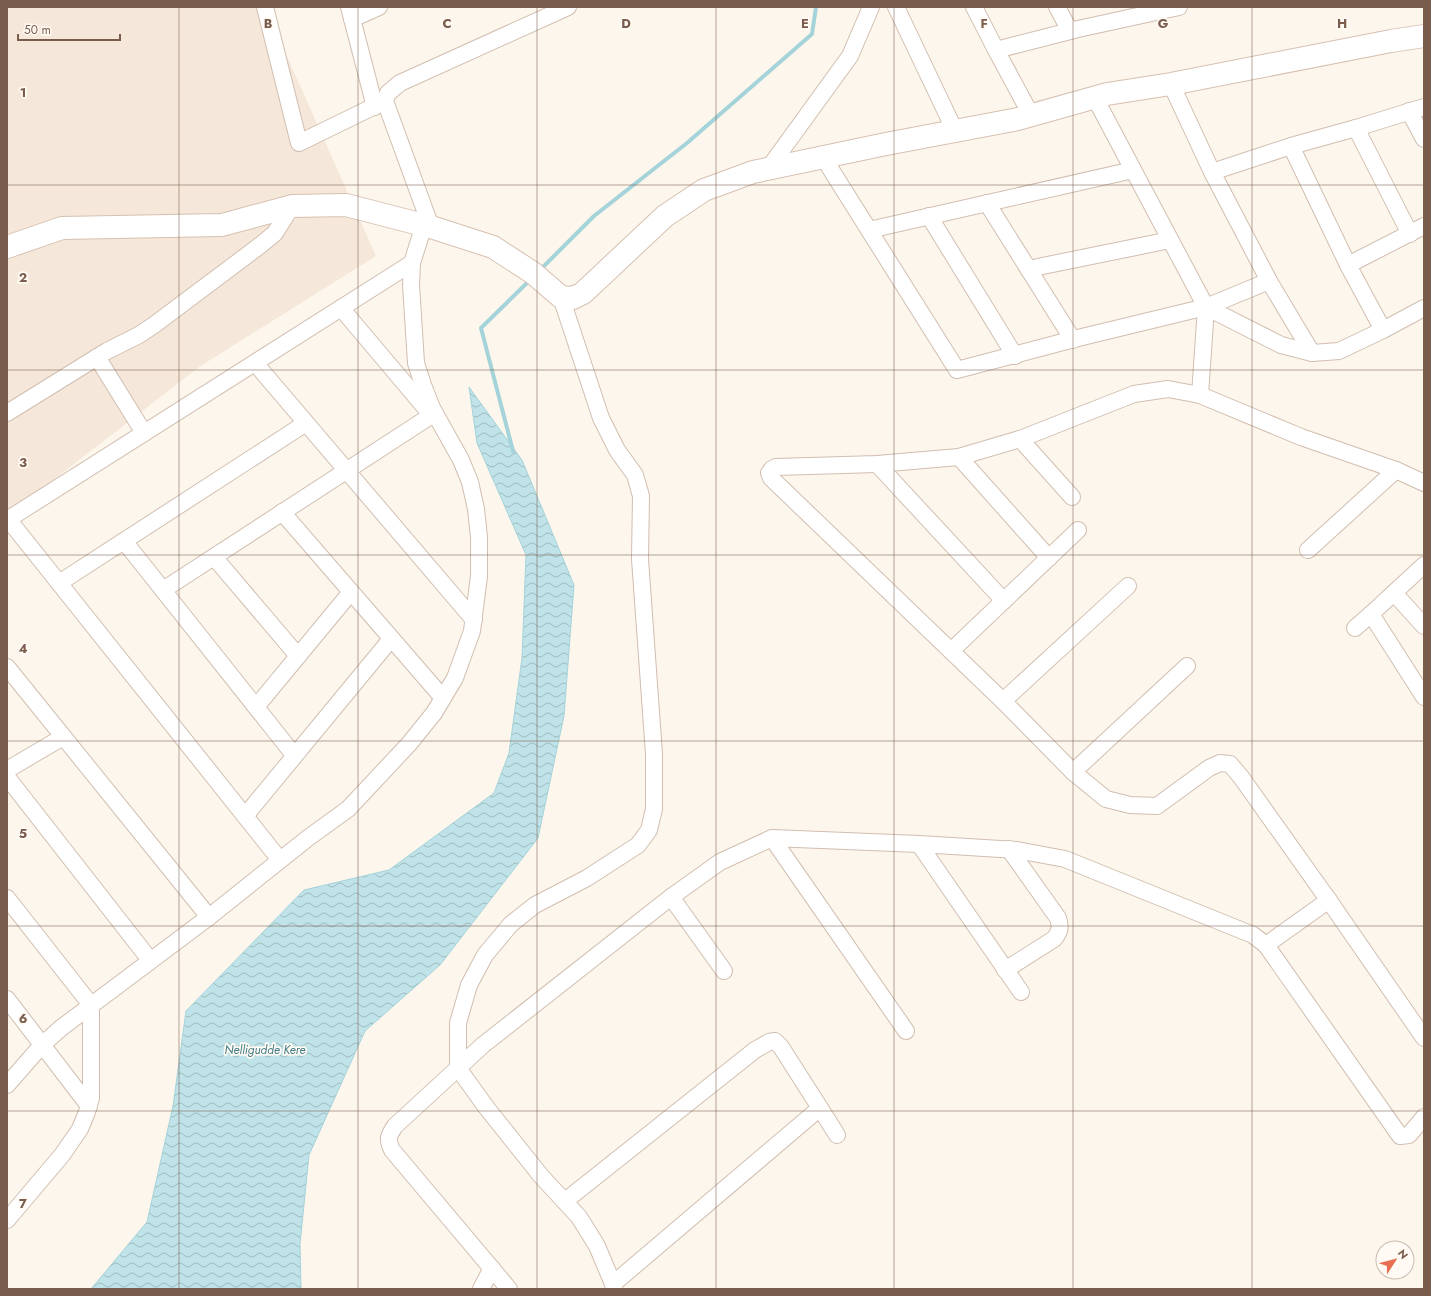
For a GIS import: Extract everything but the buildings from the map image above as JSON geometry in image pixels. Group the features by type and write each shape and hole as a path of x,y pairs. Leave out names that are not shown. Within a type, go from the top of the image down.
{"street":[{"path":"265,7 299,143 380,104 388,93 400,83 568,7"},
{"path":"7,1085 42,1045 61,1028 209,917 280,860 348,809 409,744 434,713 455,678 464,656 472,631 479,576 479,537 476,509 470,482 446,432 432,408 422,384 416,363 411,285 412,264 428,226 380,104 350,13 379,7"},
{"path":"768,169 850,56 871,7"},
{"path":"896,7 956,131"},
{"path":"974,7 1031,116"},
{"path":"1057,7 1070,31"},
{"path":"996,50 1070,31 1130,12 1179,7"},
{"path":"561,297 573,298 583,293 665,216 704,190 753,172 1031,116 1107,94 1171,84 1391,41 1424,36"},
{"path":"1171,84 1212,172 1269,281 1312,353"},
{"path":"1095,98 1206,307 1200,395"},
{"path":"1212,172 1292,146 1417,109 1424,139"},
{"path":"1348,265 1417,230 1356,128"},
{"path":"1292,146 1348,265 1383,330"},
{"path":"823,157 957,370 1206,307 1269,281"},
{"path":"868,230 1133,170"},
{"path":"987,203 1073,340"},
{"path":"7,247 62,228 222,225 292,206 346,204 428,226 493,247 533,273 561,297 601,418 617,450 635,475 641,496 640,559 654,754 654,810 649,830 638,845 587,878 535,905 511,924 485,955 469,985 458,1024 458,1068 486,1107 541,1176 579,1217 597,1246 613,1286 820,1108"},
{"path":"7,413 107,351 139,335 154,325 275,233 292,206"},
{"path":"929,216 1015,356"},
{"path":"1028,269 1170,240"},
{"path":"280,860 8,519 412,264"},
{"path":"1206,307 1281,345 1312,353 1339,351 1424,308"},
{"path":"341,308 446,432"},
{"path":"97,357 144,432"},
{"path":"255,363 474,620"},
{"path":"1424,483 1396,470 1301,438 1200,395 1168,389 1134,394 1020,439 959,457 877,464 776,467 769,473 771,478 951,651 1073,772 1106,799 1130,805 1157,806 1209,768 1220,763 1230,764 1241,776 1329,900 1424,1038"},
{"path":"163,590 432,415"},
{"path":"59,582 306,423"},
{"path":"1020,439 1072,497"},
{"path":"959,457 1049,558"},
{"path":"877,464 1004,601"},
{"path":"1308,550 1396,470"},
{"path":"282,512 443,698"},
{"path":"951,651 1078,530"},
{"path":"124,541 294,755"},
{"path":"214,557 298,656"},
{"path":"1355,628 1424,565"},
{"path":"1003,702 1128,586"},
{"path":"256,707 350,592"},
{"path":"1394,593 1424,626"},
{"path":"1372,614 1424,697"},
{"path":"245,816 391,638"},
{"path":"1073,772 1187,666"},
{"path":"7,667 209,917"},
{"path":"7,770 64,737"},
{"path":"7,778 150,960"},
{"path":"772,838 906,1031"},
{"path":"509,1289 397,1157 388,1140 390,1133 395,1126 483,1045 671,897 720,862 772,838 1009,849 1065,859 1253,935 1266,945 1400,1136 1409,1135 1424,1117"},
{"path":"919,844 1020,992"},
{"path":"1005,970 1054,939 1059,933 1060,925 1058,918 1009,849"},
{"path":"671,897 724,971"},
{"path":"7,898 91,1005 91,1098 89,1106 80,1129 62,1155 7,1220"},
{"path":"1266,945 1329,900"},
{"path":"7,999 89,1106"},
{"path":"565,1201 748,1055 769,1042 775,1041 781,1047 837,1135"},
{"path":"481,1289 492,1268"}],"shaded area":[{"path":"7,7 265,7 376,256 199,367 7,516"}],"water":[{"name":"Nelligudde Kere","path":"469,387 522,460 574,585 564,716 538,838 440,965 365,1031 309,1155 300,1244 301,1289 91,1289 147,1222 173,1106 186,1011 304,890 389,870 494,793 509,753 522,658 526,555 477,443"}],"waterway":[{"path":"540,270 594,216 687,143 812,34 816,7"},
{"path":"513,451 481,328 531,279"}]}
